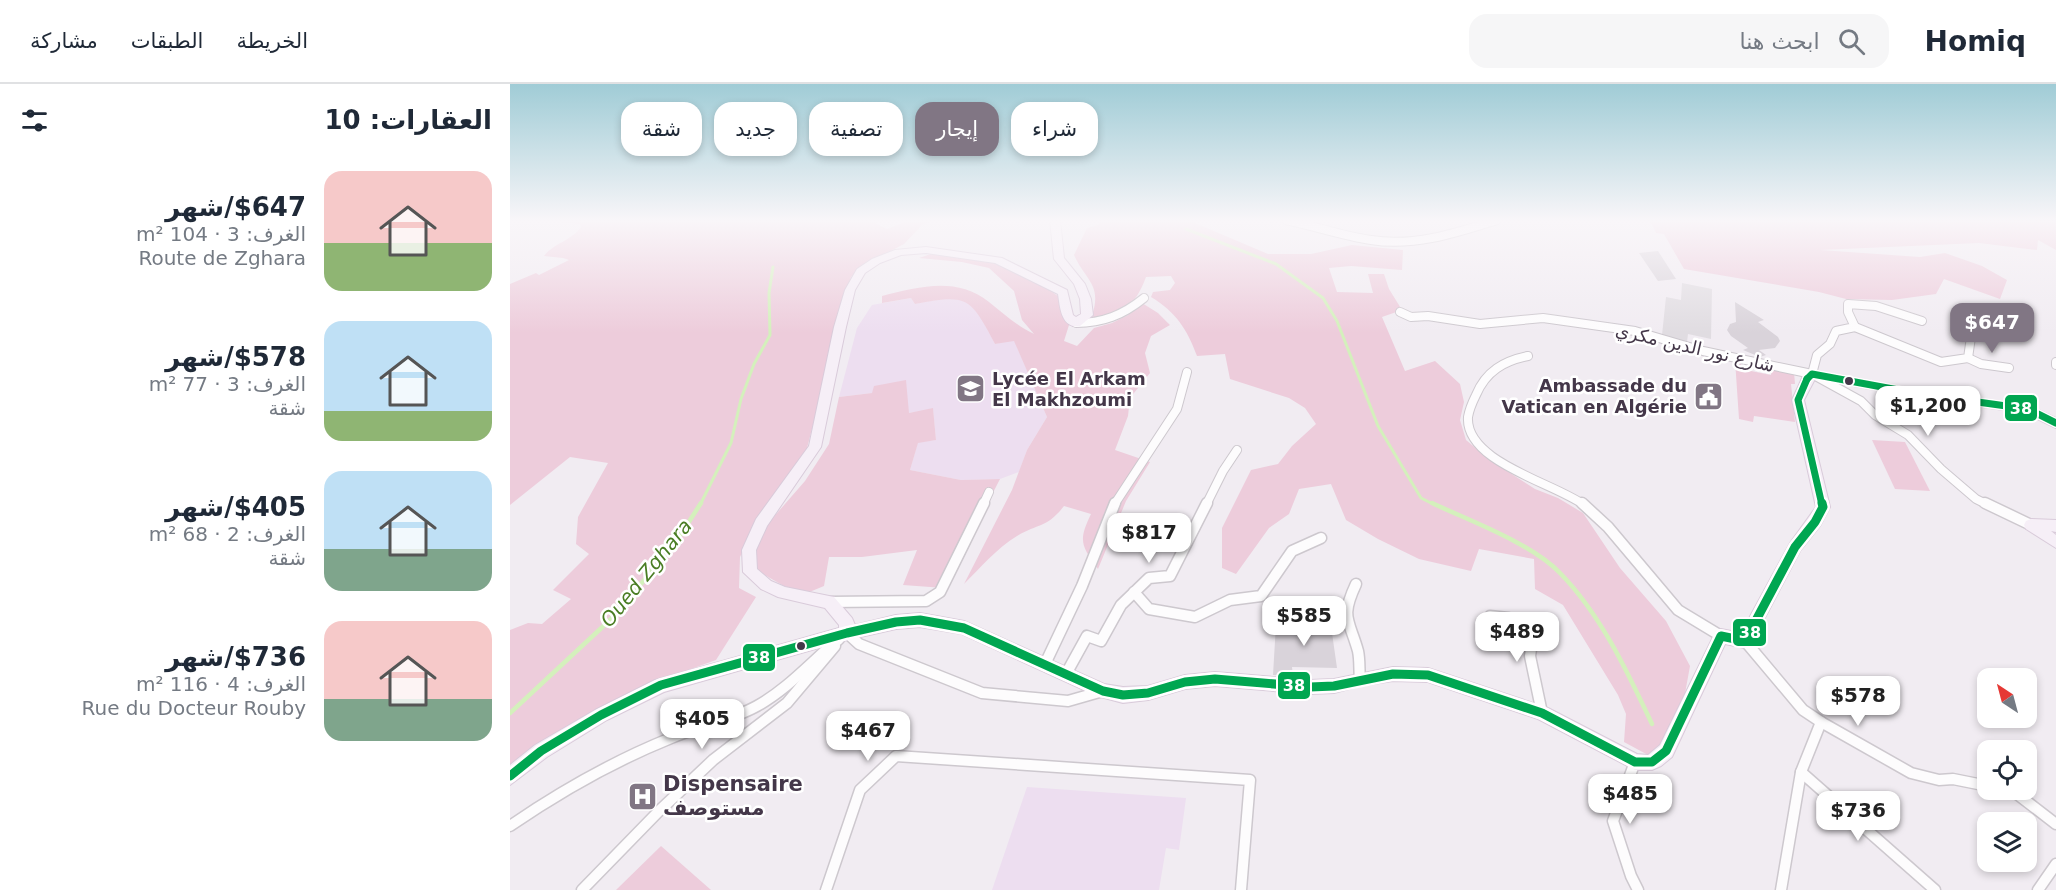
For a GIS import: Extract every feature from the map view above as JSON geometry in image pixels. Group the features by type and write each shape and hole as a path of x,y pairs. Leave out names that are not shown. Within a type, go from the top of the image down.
{"street":[{"path":"885,258 861,271 850,290 815,447 766,515 749,550 750,572 766,585 783,593 829,602 926,601 940,592 989,492"},
{"path":"981,258 998,260 1063,292 1068,317 1076,322 1095,323 1111,320 1130,310 1144,298"},
{"path":"1059,258 1071,269 1082,288 1088,305 1087,315 1076,322"},
{"path":"1855,327 1848,312 1848,304 1876,306 1922,321"},
{"path":"1968,358 1972,330 1981,311"},
{"name":"شارع نور الدين مكري","path":"1400,312 1411,318 1428,316 1480,324 1543,318 1635,331 1703,351 1810,376 1861,401 1875,415 1908,435 1941,469 1976,499 2031,525"},
{"path":"1745,641 1795,547 1815,522 1823,507 1798,400 1810,376 1817,354 1830,344 1836,331 1855,327 1941,362 1968,358 1981,364 2009,368"},
{"path":"1528,356 1506,360 1494,368 1472,400 1468,418 1470,432 1478,446 1491,457 1590,508 1679,611 1721,636 1745,641 1803,710 1911,773 1939,780 1953,778 1977,783"},
{"path":"1045,664 1082,586 1112,508 1177,408 1187,372"},
{"path":"1810,376 2028,409 2056,423"},
{"path":"1066,674 1087,636 1101,641 1121,605 1134,592 1149,578 1170,576 1223,471 1237,450"},
{"path":"2031,525 2056,526"},
{"path":"2031,525 2056,542"},
{"path":"1134,592 1149,609 1195,618 1230,600 1261,596 1292,551 1321,537"},
{"path":"1356,584 1348,601 1346,621 1358,652 1360,679"},
{"path":"582,890 712,760 787,703 846,633 847,623 829,602"},
{"path":"1490,616 1508,618 1533,635 1530,656 1542,713"},
{"path":"510,776 541,751 661,685 846,633 896,622 937,621 963,627 1103,692 1123,695 1148,693 1185,682 1215,679 1310,687 1334,686 1393,674 1428,675 1542,713 1635,762 1646,765 1654,763 1666,751 1721,636"},
{"path":"846,633 859,644 982,693 1068,700 1103,692"},
{"path":"510,826 577,784 628,757 672,738 746,712 778,692 812,659 846,633"},
{"path":"1781,890 1801,772 1821,722"},
{"path":"826,890 860,790 896,756 1250,780 1241,890"},
{"path":"1635,762 1613,821 1631,876 1638,890"},
{"path":"1801,772 1935,890"},
{"path":"2025,800 2056,824"},
{"path":"2038,890 2056,864"}],"shaded area":[{"path":"559,258 878,258 862,266 851,277 806,452 757,522 740,557 739,588 756,597 716,660 641,687 586,716 510,766 510,630 528,623 542,624 571,599 553,590 589,554 576,544 578,517 608,463 570,457 510,505 510,284 536,273 539,275 569,260"},
{"path":"919,258 988,260 1007,266 1037,282 1063,300 1069,325 1064,341 1077,346 1094,328 1128,315 1142,303 1158,313 1170,325 1151,336 1145,353 1150,373 1130,398 1128,416 1115,450 1150,462 1126,501 1098,569 1083,543 1084,531 1091,514 1064,506 1047,522 1017,536 1002,547 964,584 1012,490 1027,450 1047,417 1014,341 995,344 973,308 957,300 946,299 915,304 911,298 882,303 882,296 910,289 950,286 976,294 1016,324 1034,334 1022,320 1014,291 989,268 962,262"},
{"path":"1075,258 1403,258 1402,270 1351,266 1329,268 1337,292 1373,293 1368,274 1384,274 1389,289 1402,310 1382,317 1405,371 1435,361 1460,384 1464,402 1460,420 1466,440 1490,460 1535,489 1558,498 1583,513 1620,568 1666,621 1690,666 1682,710 1667,748 1648,755 1624,742 1626,714 1618,695 1563,605 1535,589 1534,559 1479,549 1471,571 1419,559 1346,520 1331,484 1299,489 1289,514 1269,528 1236,574 1222,568 1222,528 1251,470 1278,464 1292,446 1316,424 1305,408 1289,398 1230,379 1225,354 1197,356 1180,322 1151,297 1153,292 1170,290 1175,283 1171,276 1146,277 1137,296 1126,307 1091,319 1094,291"},
{"path":"1677,258 1958,258 1982,266 2007,280 2000,299 1944,279 1936,294 1892,300 1846,299 1819,292 1684,269"},
{"path":"1682,283 1712,289 1711,339 1688,334 1687,342 1662,335 1666,297 1681,300"},
{"name":"Lycée El Arkam El Makhzoumi","path":"949,297 969,302 978,312 995,344 1014,340 1047,417 1027,450 1019,472 1000,479 961,480 910,470 918,442 936,440 933,409 909,413 872,393 839,397 857,328 872,305 911,298 915,304"},
{"path":"1735,360 1741,362 1741,369 1771,375 1772,368 1794,372 1795,384 1791,384 1795,422 1754,416 1753,422 1739,419"},
{"path":"906,380 909,413 933,408 936,440 918,443 910,470 961,480 1000,479 944,588 903,585 917,550 862,557 829,557 824,586 807,593 784,586 754,569 756,546 771,520 805,481 829,444 839,397 872,393 874,386"},
{"path":"1872,440 1905,442 1930,491 1895,489"},
{"path":"1027,787 1186,798 1179,850 1166,848 1159,890 992,890"},
{"path":"661,846 711,890 616,890"}],"building":[{"path":"1642,258 1662,258 1676,279 1658,281"},
{"path":"1735,302 1764,320 1758,322 1778,337 1780,341 1775,348 1759,350 1766,355 1760,357 1743,350 1748,348 1731,336 1727,330 1730,324 1736,322"},
{"path":"1329,612 1337,668 1292,667 1293,676 1273,675 1276,624 1293,625 1293,630 1319,628 1316,613"}],"waterway":[{"path":"1260,258 1276,264 1323,298 1337,321 1378,426 1421,498 1435,505"},
{"name":"Oued Zghara","path":"701,503 731,443 741,399 754,364 770,335 769,293 773,267"},
{"name":"Oued Zghara","path":"510,713 611,619 674,545 701,503"},
{"path":"1432,503 1517,542 1548,562 1560,573 1575,589 1601,625 1652,724"}],"transit line":[{"name":"38","path":"1807,379 1812,374 1920,394 2028,409 2056,423"},
{"name":"38","path":"510,776 541,751 601,715 661,685 847,633 896,622 920,620 964,628 1103,691 1123,695 1148,693 1185,682 1215,679 1310,687 1334,686 1393,674 1428,675 1542,713 1635,762 1652,762 1666,751 1721,636 1745,641 1795,547 1815,522 1823,507 1798,400 1807,379"}],"place":[{"name":"Lycée El Arkam El Makhzoumi","path":"971,389"},
{"name":"Ambassade du Vatican en Algérie","path":"1708,396"},
{"name":"Dispensaire مستوصف","path":"642,796"}]}
